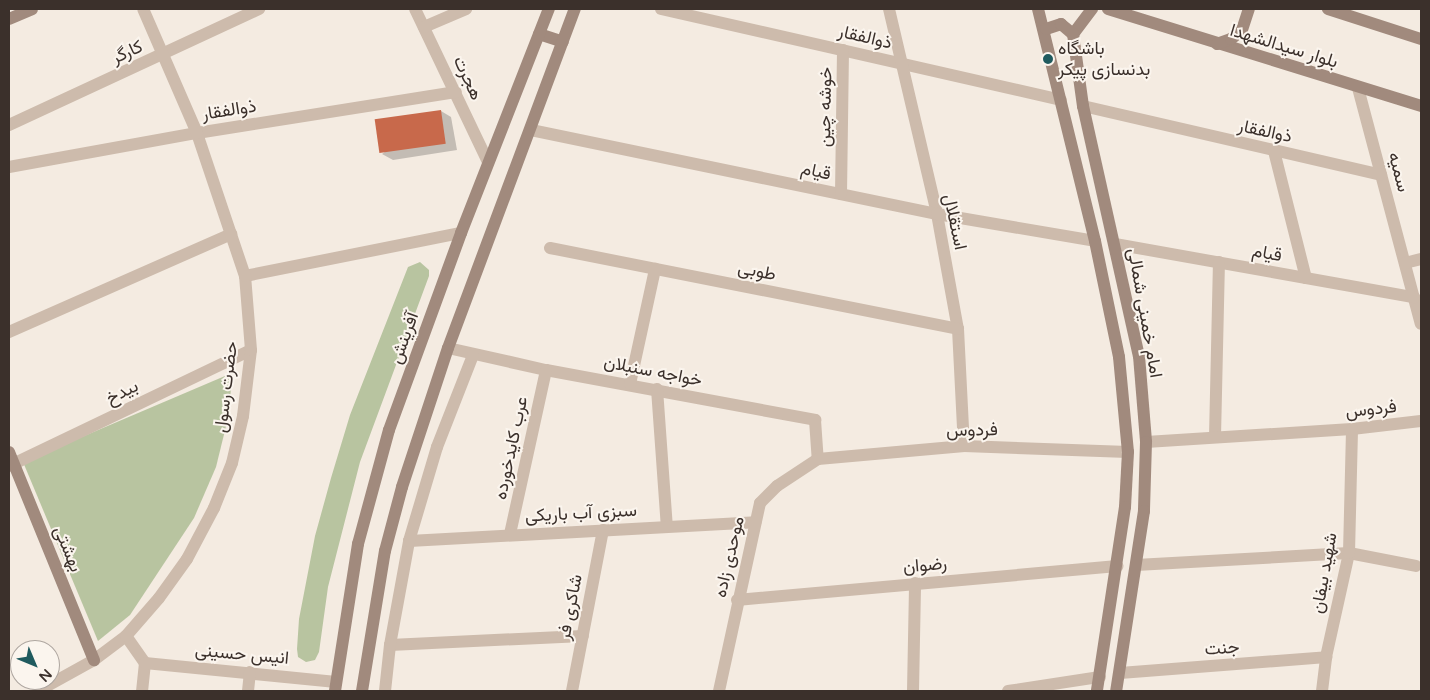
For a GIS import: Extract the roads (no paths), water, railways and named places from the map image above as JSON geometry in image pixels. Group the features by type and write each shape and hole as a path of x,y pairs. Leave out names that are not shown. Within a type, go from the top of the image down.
{"main road":[{"path":"9,19 32,9"},
{"name":"آفرینش","path":"335,686 349,588 368,501 389,430 461,233 549,9"},
{"path":"362,691 385,551 402,487 448,348 575,9"},
{"name":"امام خمینی شمالی","path":"1038,9 1046,29 1120,357 1128,452 1125,507 1097,691"},
{"path":"1046,29 1061,24 1073,34 1092,9"},
{"name":"بلوار سیدالشهدا","path":"1111,9 1217,44 1421,106"},
{"path":"1217,44 1231,39 1242,30 1249,9"},
{"path":"1334,10 1421,39"},
{"path":"539,34 563,42"},
{"name":"امام خمینی شمالی","path":"1073,34 1083,106 1139,356 1146,442 1144,511 1116,691"},
{"name":"بهشتی","path":"10,461 94,660"}],"street":[{"name":"حضرت رسول","path":"38,691 94,660 126,636 160,598 187,559 214,508 232,463 243,416 251,350 246,276 197,133 143,9"},
{"name":"کارگر","path":"9,125 259,9"},
{"name":"هجرت","path":"415,9 488,162"},
{"path":"424,27 466,9"},
{"name":"ذوالفقار","path":"661,9 1062,100"},
{"name":"استقلال","path":"889,9 936,214 958,329 964,446"},
{"name":"خوشه چین","path":"841,194 843,50"},
{"name":"سمیه","path":"1358,88 1421,324"},
{"name":"ذوالفقار","path":"9,167 197,133 456,92"},
{"name":"ذوالفقار","path":"1083,106 1381,175"},
{"name":"قیام","path":"531,130 936,214 1095,241"},
{"path":"1274,151 1306,278"},
{"path":"246,276 461,233"},
{"path":"9,332 232,234"},
{"name":"قیام","path":"1115,244 1414,297"},
{"name":"طوبی","path":"550,248 958,329"},
{"path":"1405,263 1421,259"},
{"path":"1215,437 1219,262"},
{"path":"630,384 655,269"},
{"name":"خواجه سنبلان","path":"448,348 546,370 657,389 815,420 818,459"},
{"name":"بیدخ","path":"10,461 251,350"},
{"path":"385,691 390,645 408,541 437,447 473,355"},
{"name":"عرب کایدخورده","path":"510,534 546,370"},
{"path":"657,389 667,526"},
{"name":"فردوس","path":"1146,442 1352,429 1421,421"},
{"name":"شهید بیفان","path":"1322,691 1326,657 1349,553 1352,429"},
{"name":"فردوس","path":"818,459 964,446 1128,452"},
{"name":"موحدی زاده","path":"720,691 737,600 760,504 777,486 818,459"},
{"name":"سبزی آب باریکی","path":"408,541 755,522"},
{"name":"شاکری فر","path":"572,691 603,530"},
{"path":"1136,564 1349,553 1416,566"},
{"name":"رضوان","path":"737,600 1117,566"},
{"path":"913,691 915,583"},
{"path":"126,636 146,663 142,691"},
{"path":"390,645 583,636"},
{"name":"جنت","path":"1120,673 1326,657"},
{"name":"انیس حسینی","path":"146,663 250,672 335,686"},
{"path":"248,691 250,672"},
{"path":"1008,691 1100,677"}],"place":[{"name":"باشگاه بدنسازی پیکر","path":"1048,59"}]}
